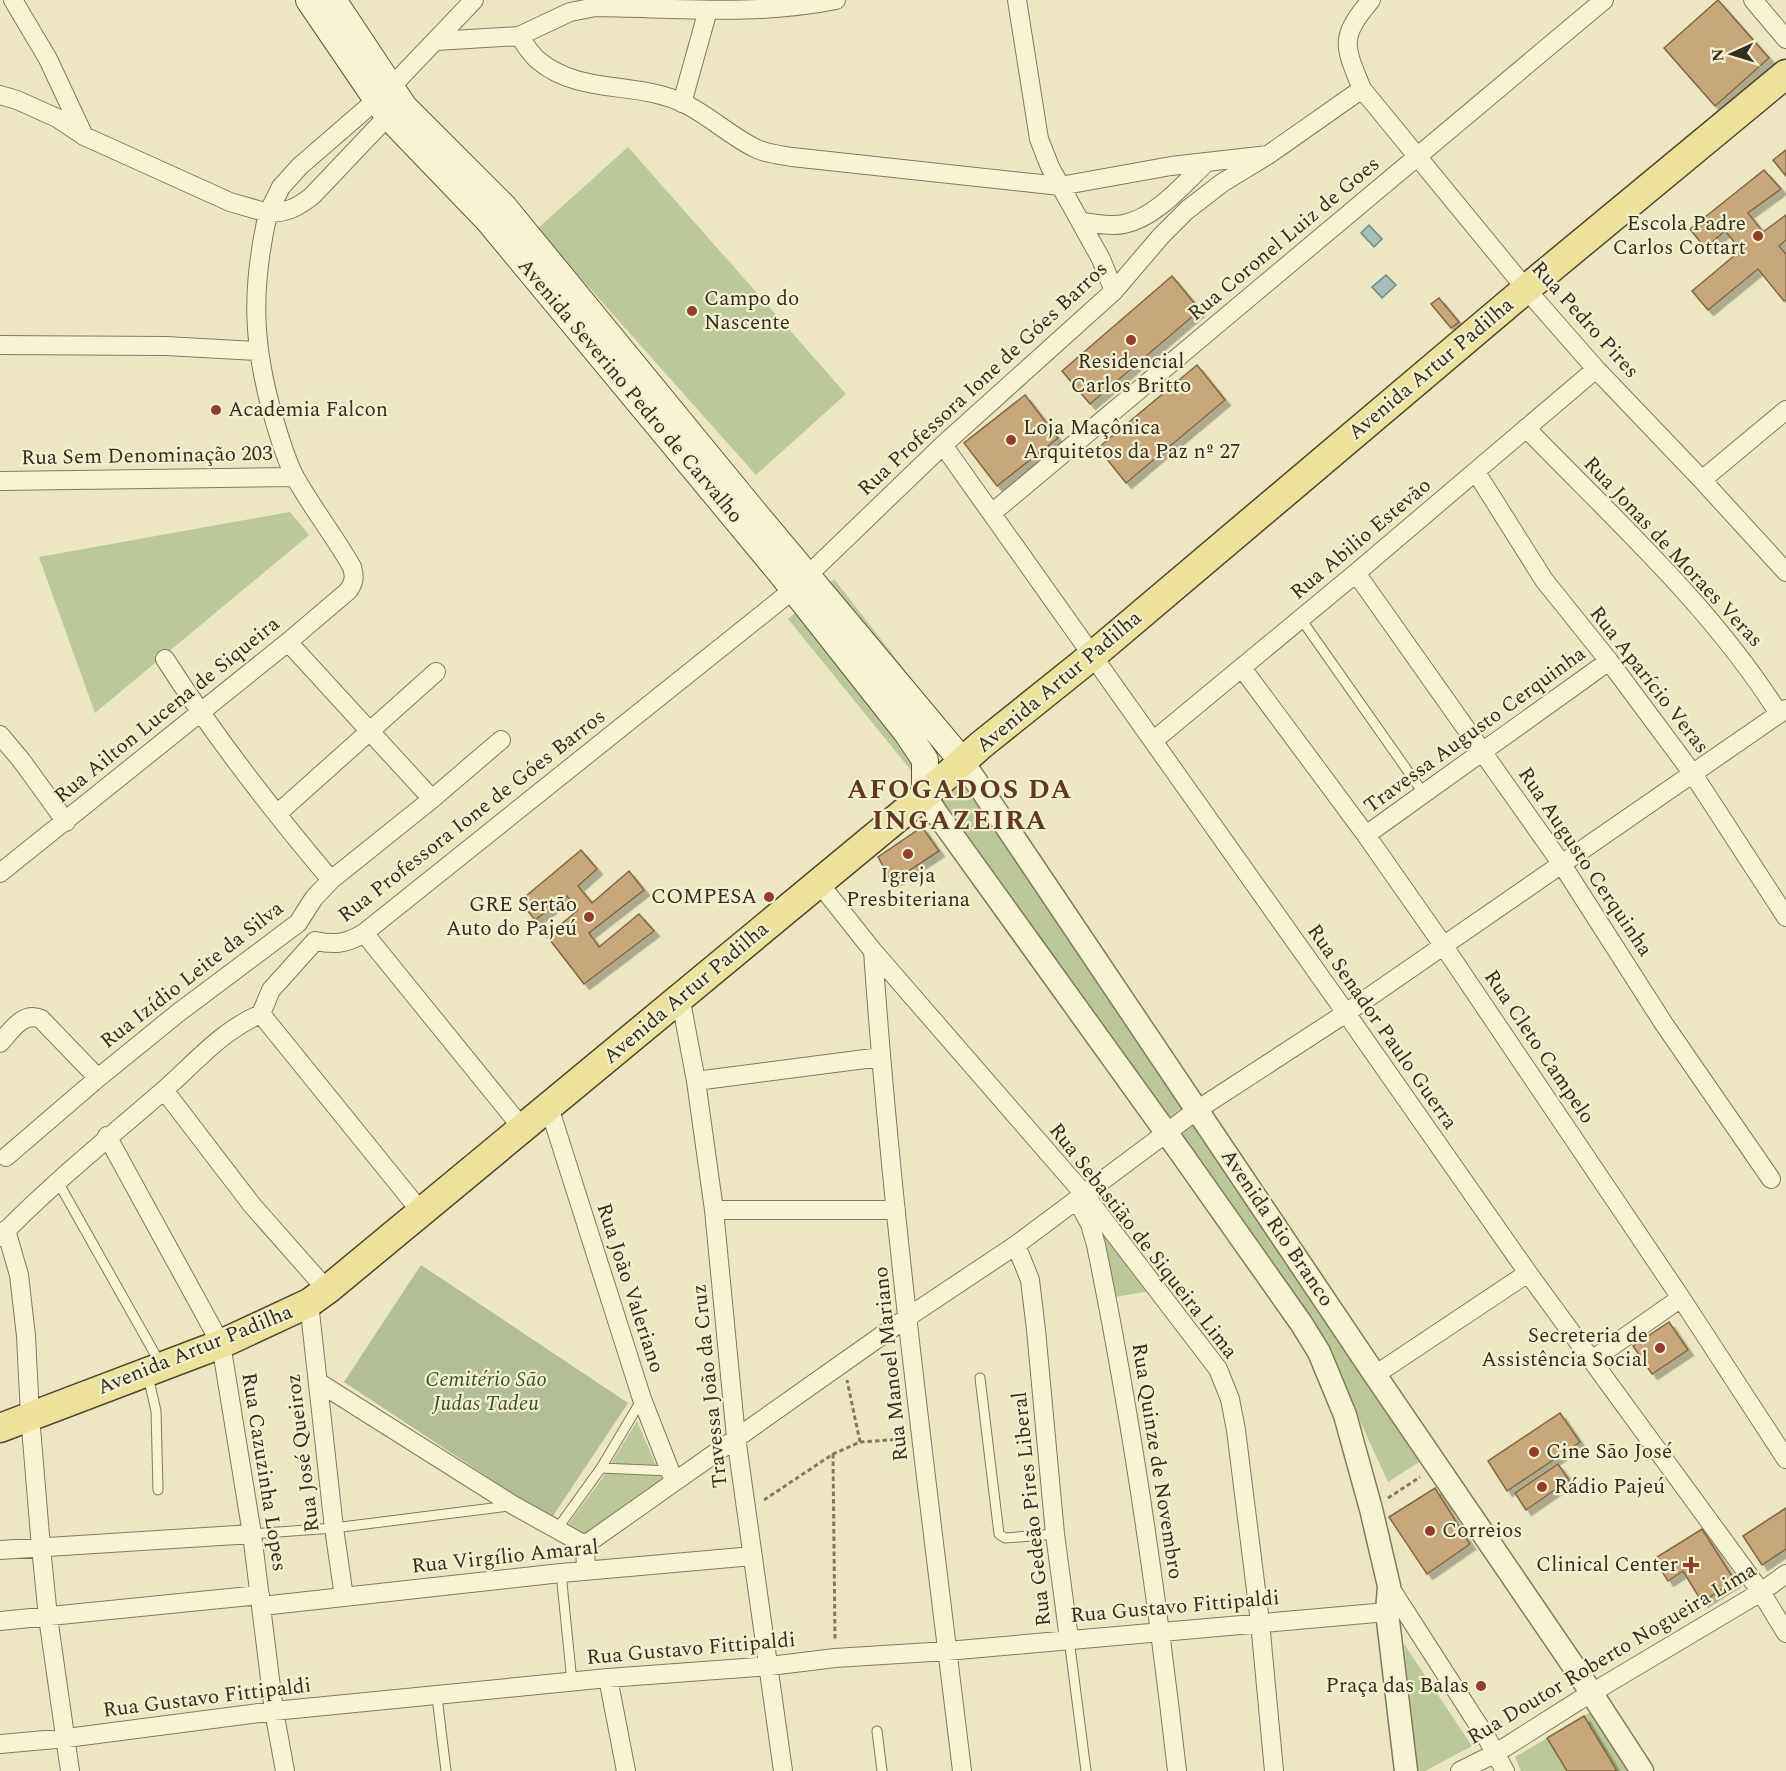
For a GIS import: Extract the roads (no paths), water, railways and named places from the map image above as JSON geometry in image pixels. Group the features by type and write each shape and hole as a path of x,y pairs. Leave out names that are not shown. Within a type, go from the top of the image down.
{"main road":[{"name":"Avenida Severino Pedro de Carvalho","path":"309,0 384,101 418,122 504,207 746,517 794,574 963,762"},
{"name":"Avenida Severino Pedro de Carvalho","path":"333,0 384,101"},
{"name":"Avenida Artur Padilha","path":"0,1428 221,1344 318,1297 925,795 981,744 1092,656 1526,289 1786,74"},
{"name":"Avenida Severino Pedro de Carvalho","path":"794,574 925,760 925,795"}],"street":[{"path":"13,0 48,59 84,136"},
{"path":"0,95 57,118 84,136 230,202 268,213 283,213 298,207 312,196 384,101 474,0"},
{"path":"436,41 519,36 570,12 596,7 758,11 836,0"},
{"path":"1017,0 1039,139 1060,186 1101,259 1114,291"},
{"name":"Rua Pedro Pires","path":"1371,0 1354,20 1347,40 1347,52 1362,89 1526,289 1596,369 1786,572"},
{"name":"Rua Coronel Luiz de Goes","path":"992,513 1604,0"},
{"path":"1753,0 1786,39"},
{"path":"682,103 708,10"},
{"path":"519,36 538,60 557,73 579,81 638,91 682,103 755,148 771,153 1060,186 1171,166 1268,155"},
{"name":"Rua Professora Ione de Góes Barros","path":"315,940 342,944 364,933 794,574 943,445 1114,291 1161,236 1187,210 1222,183 1268,155 1362,89"},
{"path":"295,477 276,427 265,389 258,351 255,317 256,280 268,213 281,187 300,166 384,101"},
{"path":"1082,222 1122,225 1139,220 1157,208 1207,162"},
{"path":"0,345 166,346 258,351"},
{"name":"Rua Abilio Estevão","path":"1153,741 1356,573 1596,369"},
{"path":"1702,480 1786,410"},
{"name":"Rua Jonas de Moraes Veras","path":"1526,428 1673,579 1757,677 1783,712"},
{"name":"Rua Senador Paulo Guerra","path":"943,445 1346,1013 1527,1274 1761,1592 1786,1633"},
{"name":"Rua Aparício Veras","path":"1476,472 1544,580 1694,774 1786,916"},
{"name":"Rua Sem Denominação 203","path":"0,480 295,477"},
{"name":"Rua Ailton Lucena de Siqueira","path":"0,873 66,822 348,591 355,576 346,556 295,477"},
{"name":"Rua Augusto Cerquinha","path":"1356,573 1561,863 1664,1024 1771,1179"},
{"path":"288,642 369,733 432,799"},
{"path":"165,659 199,713 243,773 331,880"},
{"name":"Travessa Augusto Cerquinha","path":"1366,835 1609,662"},
{"name":"Rua Cleto Campelo","path":"1242,668 1366,835 1443,945 1682,1298 1786,1459"},
{"path":"277,814 436,672"},
{"path":"585,1545 672,1476 736,1437 1016,1245 1197,1110 1346,1013 1783,712"},
{"path":"0,735 66,822"},
{"name":"Rua Izídio Leite da Silva","path":"6,1157 187,1006 297,923 314,898 331,880 501,740"},
{"name":"Avenida Rio Branco","path":"963,762 1642,1771"},
{"name":"Avenida Rio Branco","path":"925,795 1166,1132 1319,1352 1345,1415 1389,1586 1387,1612 1406,1771"},
{"name":"Rua Sebastião de Siqueira Lima","path":"819,883 873,951 1080,1197 1218,1369 1230,1399 1236,1430 1260,1622 1274,1771"},
{"path":"70,1771 48,1617 30,1416 26,1336 19,1275 3,1234 107,1136 164,1090 226,1034 261,1014 271,990 315,940 297,923"},
{"path":"364,933 523,1129"},
{"name":"Rua Manoel Mariano","path":"873,951 896,1210 962,1771"},
{"name":"Travessa João da Cruz","path":"680,996 696,1081 714,1210 736,1437 783,1771"},
{"path":"261,1014 422,1213"},
{"name":"Rua Izídio Leite da Silva","path":"0,1042 24,1018 34,1016 40,1019 98,1078"},
{"path":"696,1081 881,1057"},
{"path":"164,1090 252,1205 318,1297"},
{"name":"Rua João Valeriano","path":"549,1107 642,1399 672,1476"},
{"name":"Rua Cazuzinha Lopes","path":"107,1136 221,1344 252,1534 274,1711 285,1771"},
{"name":"Rua Quinze de Novembro","path":"1080,1197 1090,1224 1109,1307 1142,1495 1161,1630 1177,1771"},
{"path":"714,1210 896,1210"},
{"name":"Rua Gedeão Pires Liberal","path":"1016,1245 1030,1280 1055,1534 1069,1639"},
{"path":"1375,1375 1527,1274"},
{"name":"Rua José Queiroz","path":"318,1297 318,1382 344,1597"},
{"path":"1592,1360 1682,1298"},
{"path":"318,1382 513,1505 585,1545"},
{"path":"0,1550 252,1534"},
{"path":"585,1545 586,1570"},
{"name":"Rua Virgílio Amaral","path":"0,1621 261,1600 344,1597 586,1570 753,1556"},
{"name":"Rua Doutor Roberto Nogueira Lima","path":"1460,1771 1496,1754 1761,1592 1786,1574"},
{"path":"1389,1586 1505,1771"},
{"name":"Rua Gustavo Fittipaldi","path":"0,1744 67,1738 274,1711 437,1697 608,1678 1387,1612"},
{"path":"608,1678 626,1771"}],"lane":[{"path":"1301,619 1424,794"},
{"path":"58,1182 153,1368 158,1490"},
{"path":"980,1378 999,1534 1005,1538 1055,1534"},
{"path":"557,1529 601,1468 642,1399"},
{"path":"601,1468 672,1476"},
{"path":"252,1534 334,1528 513,1505"},
{"path":"561,1573 572,1682"},
{"name":"Rua Gedeão Pires Liberal","path":"1069,1639 1086,1771"},
{"path":"437,1697 446,1771"},
{"path":"877,1731 882,1771"}],"water":[{"path":"1369,225 1382,239 1374,247 1361,233"},
{"path":"1386,275 1396,285 1382,298 1372,287"}],"place":[{"name":"Escola Padre Carlos Cottart","path":"1758,236"},
{"name":"Campo do Nascente","path":"692,311"},
{"name":"Residencial Carlos Britto","path":"1131,340"},
{"name":"Academia Falcon","path":"216,410"},
{"name":"Loja Maçônica Arquitetos da Paz nº 27","path":"1011,440"},
{"name":"Igreja Presbiteriana","path":"908,854"},
{"name":"COMPESA","path":"769,897"},
{"name":"GRE Sertão Auto do Pajeú","path":"589,917"},
{"name":"Secreteria de Assistência Social","path":"1660,1348"},
{"name":"Cine São José","path":"1534,1452"},
{"name":"Rádio Pajeú","path":"1542,1487"},
{"name":"Correios","path":"1430,1531"},
{"name":"Clinical Center","path":"1691,1565"},
{"name":"Praça das Balas","path":"1481,1686"}],"district":[{"name":"AFOGADOS DA INGAZEIRA","path":"960,806"}],"park label":[{"name":"Cemitério São Judas Tadeu","path":"486,1392"}]}
